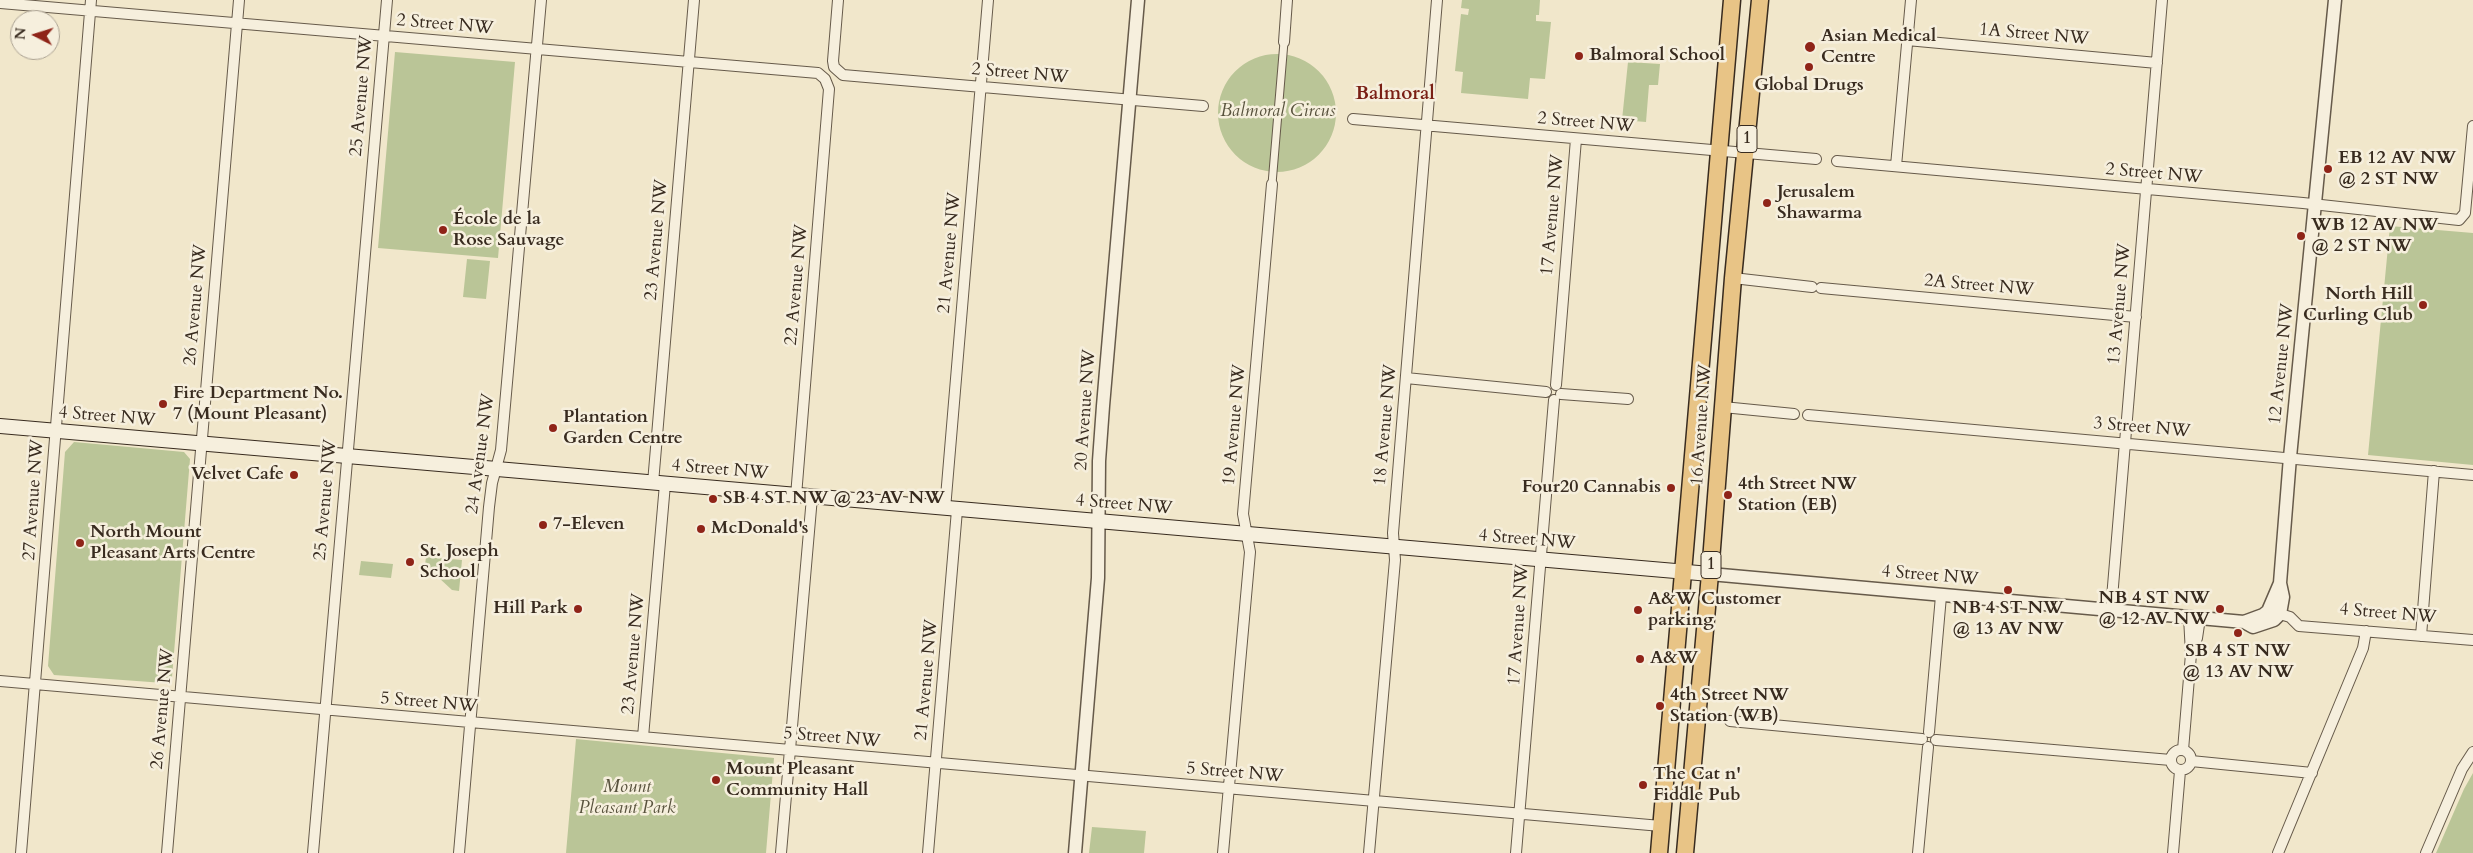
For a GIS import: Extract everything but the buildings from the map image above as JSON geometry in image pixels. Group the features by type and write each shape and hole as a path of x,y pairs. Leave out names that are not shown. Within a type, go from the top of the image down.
{"highway":[{"name":"16 Avenue NW","path":"1659,853 1732,0"},
{"name":"16 Avenue NW","path":"1685,853 1710,574 1733,278 1760,0"}],"main road":[{"name":"4 Street NW","path":"0,426 1710,574"}],"street":[{"name":"26 Avenue NW","path":"167,853 239,0"},
{"name":"25 Avenue NW","path":"313,853 387,0"},
{"name":"24 Avenue NW","path":"459,853 489,508 502,450 541,0"},
{"name":"23 Avenue NW","path":"644,737 659,483 694,0"},
{"name":"2 Street NW","path":"838,0 833,61 837,69 844,75 1203,106"},
{"name":"21 Avenue NW","path":"928,853 936,764 951,509 980,87 988,0"},
{"name":"20 Avenue NW","path":"1075,853 1098,578 1102,406 1138,0"},
{"name":"19 Avenue NW","path":"1223,853 1250,552 1243,514 1287,0"},
{"name":"18 Avenue NW","path":"1369,853 1396,560 1393,533 1437,0"},
{"path":"1896,166 1911,0"},
{"name":"13 Avenue NW","path":"2111,610 2162,0"},
{"name":"12 Avenue NW","path":"2274,612 2283,597 2280,583 2290,457 2335,0"},
{"name":"2 Street NW","path":"0,3 91,5 237,23 818,73 825,79"},
{"name":"27 Avenue NW","path":"21,853 91,5"},
{"name":"1A Street NW","path":"1907,40 2157,63"},
{"name":"22 Avenue NW","path":"796,496 829,88 825,79"},
{"name":"2 Street NW","path":"1353,119 1816,159"},
{"name":"2 Street NW","path":"1837,161 2316,204 2459,220 2465,213 2473,126"},
{"name":"17 Avenue NW","path":"1556,385 1576,138"},
{"name":"2A Street NW","path":"1733,278 2136,316"},
{"path":"1406,378 1546,392"},
{"path":"1558,397 1560,388 1556,385 1550,385 1546,392 1548,398 1628,400"},
{"name":"17 Avenue NW","path":"1516,853 1541,560 1558,397"},
{"path":"1723,407 1794,414"},
{"name":"3 Street NW","path":"1808,415 2473,475"},
{"path":"2421,636 2434,472"},
{"path":"781,853 812,497"},
{"name":"4 Street NW","path":"1710,574 2244,622 2257,627 2274,620 2274,612 2290,617 2299,626 2473,640"},
{"path":"1918,853 1941,596"},
{"path":"2182,750 2195,618"},
{"path":"2278,853 2365,644 2366,632"},
{"name":"5 Street NW","path":"0,681 470,724 644,737 1661,826"},
{"path":"1730,722 2171,760"},
{"path":"2180,771 2173,767 2171,760 2174,754 2182,750"},
{"path":"2180,771 2189,767 2191,762 2190,755 2182,750"},
{"path":"2426,853 2462,769 2473,752"},
{"path":"2191,762 2312,773"},
{"path":"2173,853 2180,771"}],"green space":[{"path":"1462,0 1540,0 1539,15 1536,15 1536,21 1551,22 1545,79 1530,78 1528,99 1461,93 1463,72 1455,71 1461,14 1468,15 1469,9 1461,8"},
{"path":"395,52 515,62 498,258 378,248"},
{"name":"Balmoral Circus","path":"1277,54 1300,58 1319,71 1332,90 1336,113 1332,136 1319,155 1300,168 1277,172 1254,168 1235,155 1222,136 1218,113 1222,90 1235,71 1254,58"},
{"path":"1628,62 1660,64 1658,85 1649,85 1646,122 1622,120"},
{"path":"2390,226 2473,233 2473,465 2368,455"},
{"path":"467,259 490,261 486,299 463,297"},
{"path":"74,442 184,452 190,459 172,677 164,683 54,675 48,666 65,452"},
{"path":"426,557 462,560 459,591 452,590 425,565"},
{"path":"361,561 393,564 391,578 359,575"},
{"name":"Mount Pleasant Park","path":"576,739 774,758 766,853 566,853"},
{"path":"2473,773 2473,853 2436,853 2464,789"},
{"path":"1092,827 1146,831 1144,853 1089,853"}],"place":[{"name":"Asian Medical Centre","path":"1810,47"},
{"name":"Balmoral School","path":"1579,56"},
{"name":"Global Drugs","path":"1809,67"},
{"name":"EB 12 AV NW @ 2 ST NW","path":"2328,169"},
{"name":"Jerusalem Shawarma","path":"1767,203"},
{"name":"École de la Rose Sauvage","path":"443,230"},
{"name":"WB 12 AV NW @ 2 ST NW","path":"2301,236"},
{"name":"North Hill Curling Club","path":"2423,305"},
{"name":"Fire Department No. 7 (Mount Pleasant)","path":"163,404"},
{"name":"Plantation Garden Centre","path":"553,428"},
{"name":"Velvet Cafe","path":"294,475"},
{"name":"Four20 Cannabis","path":"1671,488"},
{"name":"4th Street NW Station (EB)","path":"1728,495"},
{"name":"SB 4 ST NW @ 23 AV NW","path":"713,499"},
{"name":"7-Eleven","path":"543,525"},
{"name":"McDonald's","path":"701,529"},
{"name":"North Mount Pleasant Arts Centre","path":"80,543"},
{"name":"St. Joseph School","path":"410,562"},
{"name":"NB 4 ST NW @ 13 AV NW","path":"2008,590"},
{"name":"Hill Park","path":"578,609"},
{"name":"NB 4 ST NW @ 12 AV NW","path":"2220,609"},
{"name":"A&W Customer parking","path":"1638,610"},
{"name":"SB 4 ST NW @ 13 AV NW","path":"2238,633"},
{"name":"A&W","path":"1640,659"},
{"name":"4th Street NW Station (WB)","path":"1660,706"},
{"name":"Mount Pleasant Community Hall","path":"716,780"},
{"name":"The Cat n' Fiddle Pub","path":"1643,785"}],"district":[{"name":"Balmoral","path":"1395,95"}]}
